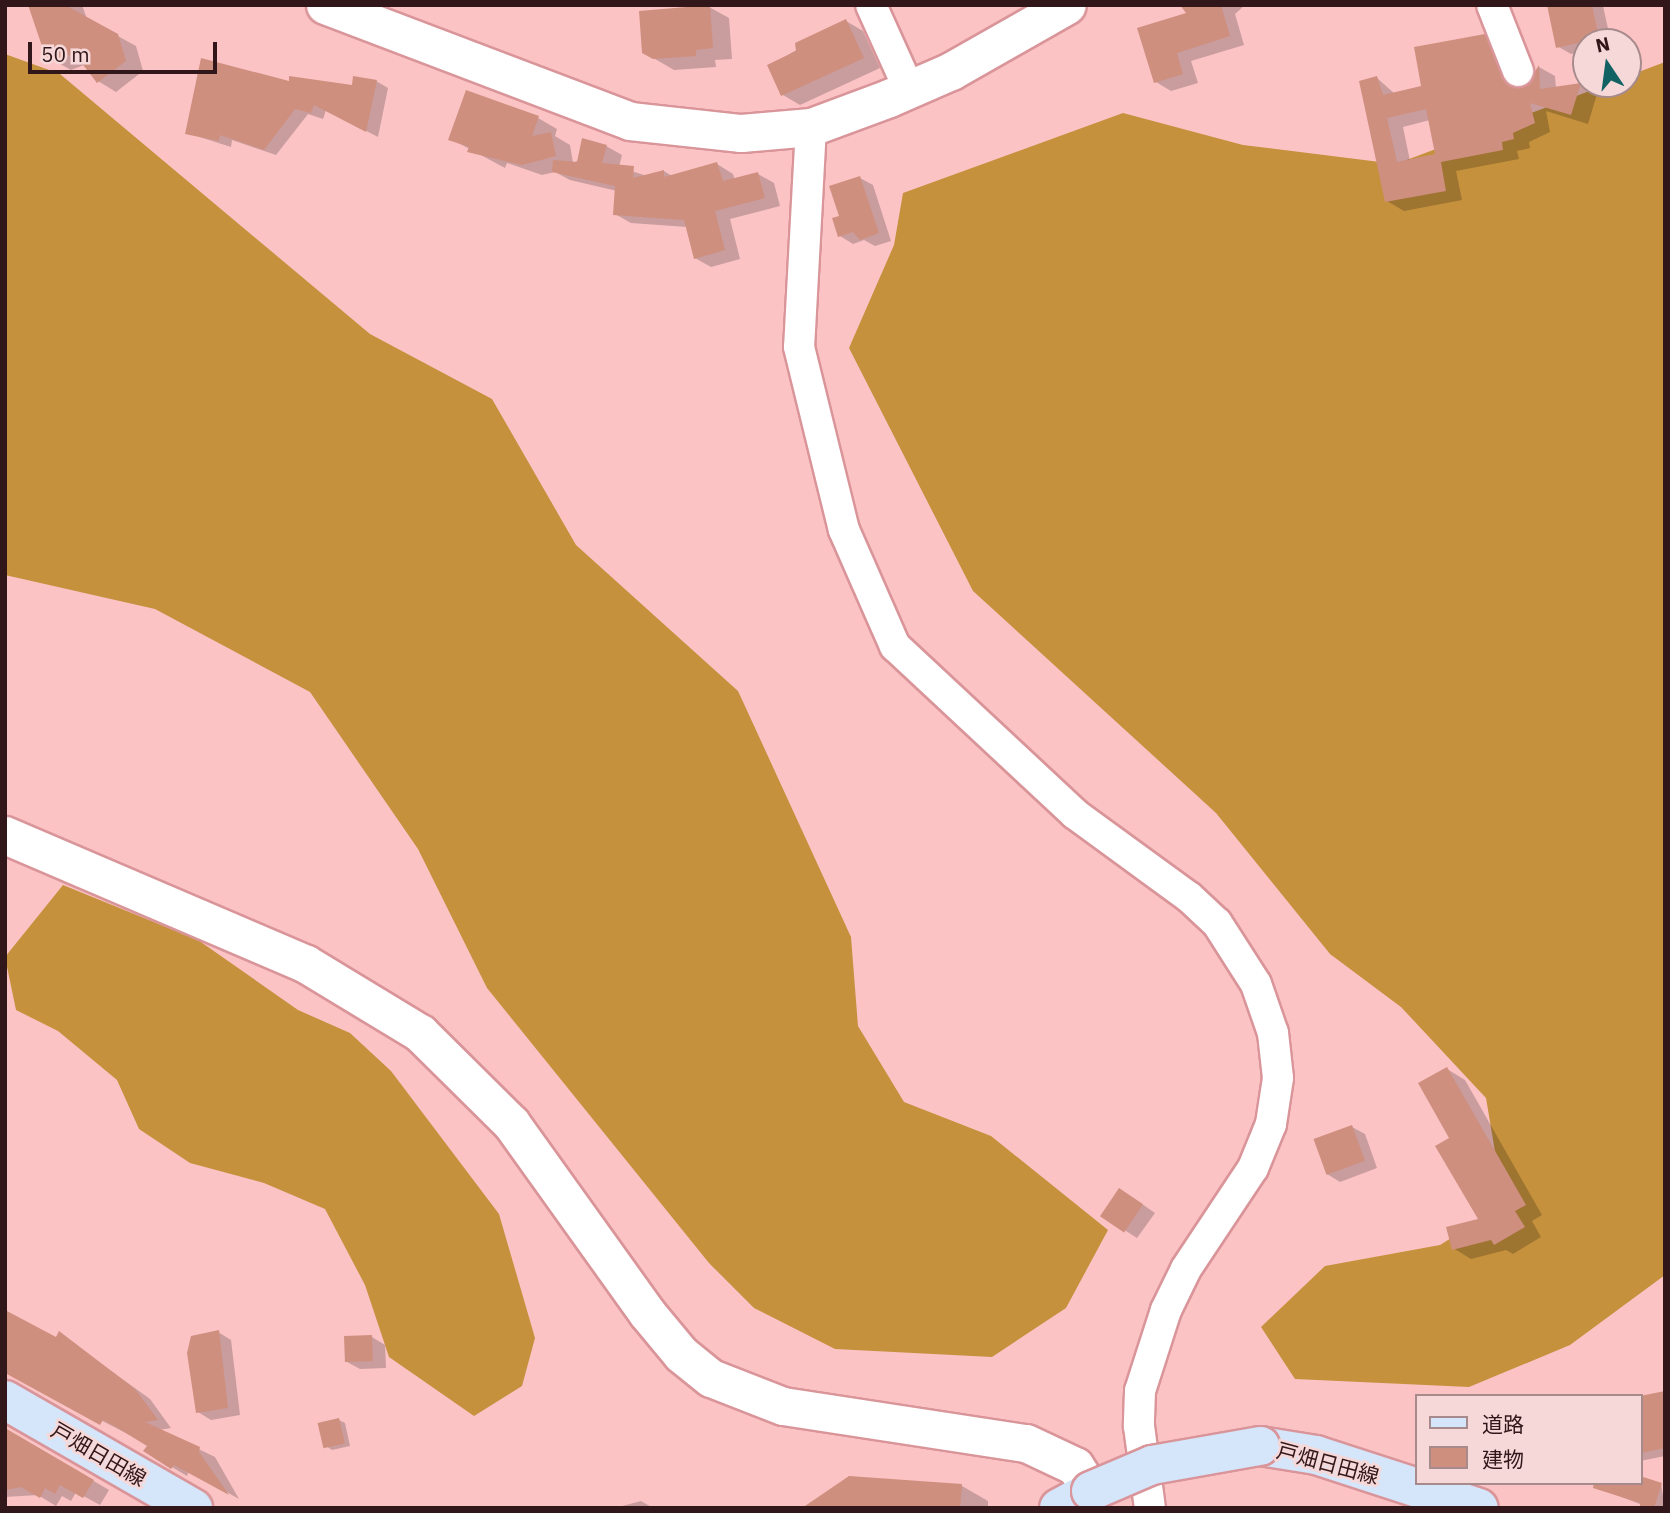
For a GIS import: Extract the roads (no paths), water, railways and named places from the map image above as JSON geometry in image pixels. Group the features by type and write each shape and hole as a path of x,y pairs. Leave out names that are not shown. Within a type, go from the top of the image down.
{"main road":[{"name":"戸畑日田線","path":"5,1400 178,1503"},
{"name":"戸畑日田線","path":"1075,1500 1152,1465 1260,1446 1316,1455 1479,1508"}],"street":[{"path":"325,5 631,121 741,133 811,127 909,89 1067,5"},
{"path":"871,5 909,89"},
{"path":"1492,5 1518,71"},
{"path":"811,127 799,347 844,530 895,646 1076,814 1217,923 1256,985 1273,1033 1278,1078 1271,1124 1253,1168 1186,1269 1163,1320 1140,1391 1139,1426 1150,1508"},
{"path":"5,835 306,964 420,1032 511,1123 648,1314 681,1354 711,1378 783,1406 1026,1443 1075,1466 1075,1500"}]}
